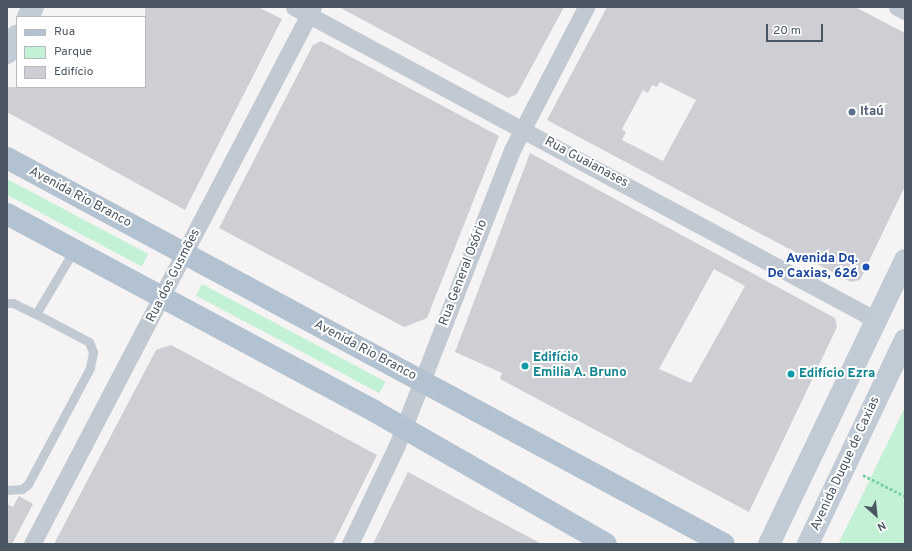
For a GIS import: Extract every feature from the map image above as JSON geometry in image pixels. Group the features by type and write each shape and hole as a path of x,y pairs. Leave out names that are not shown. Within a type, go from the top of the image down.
{"main road":[{"path":"28,16 33,7"},
{"path":"7,53 16,38"},
{"name":"Avenida Rio Branco","path":"7,158 724,544"},
{"path":"7,214 403,428 606,544"},
{"path":"768,544 905,260"},
{"name":"Avenida Duque de Caxias","path":"808,544 905,340"}],"street":[{"name":"Rua General Osório","path":"350,544 403,428 523,129 586,7"},
{"path":"897,7 905,11"},
{"name":"Rua Guaianases","path":"305,10 876,320"},
{"name":"Rua dos Gusmões","path":"32,544 185,254 305,10"}],"lane":[{"path":"36,314 74,250"},
{"path":"7,303 13,303 89,342 93,352 90,368 28,484 22,489 7,490"}],"path":[{"path":"845,466 905,496"}],"green space":[{"path":"7,179 148,254 142,266 7,195"},
{"path":"202,284 386,382 380,393 196,295"},
{"path":"905,407 905,544 838,544 855,510"}],"building":[{"path":"145,7 258,7 282,19 185,210 7,112 7,87 146,88"},
{"path":"339,7 564,7 517,94 508,98"},
{"path":"607,7 855,7 905,33 905,186 860,280 851,282 547,120","holes":["660,82 696,100 663,161 622,140 626,132 622,129 643,90 648,93 652,85 657,87"]},
{"path":"321,41 499,136 427,318 404,327 219,228 313,45"},
{"path":"530,153 835,318 837,327 749,512 500,379 502,373 455,352","holes":["714,269 745,286 691,383 659,369"]},
{"path":"171,345 377,455 333,544 54,544 156,350"},
{"path":"408,472 489,516 542,544 373,544"},
{"path":"19,496 33,504 12,544 7,544 7,504 13,507"}],"place":[{"name":"Itaú","path":"852,112"},
{"name":"Avenida Dq. De Caxias, 626","path":"866,267"},
{"name":"Edifício Emilia A. Bruno","path":"525,366"},
{"name":"Edifício Ezra","path":"791,374"}]}
